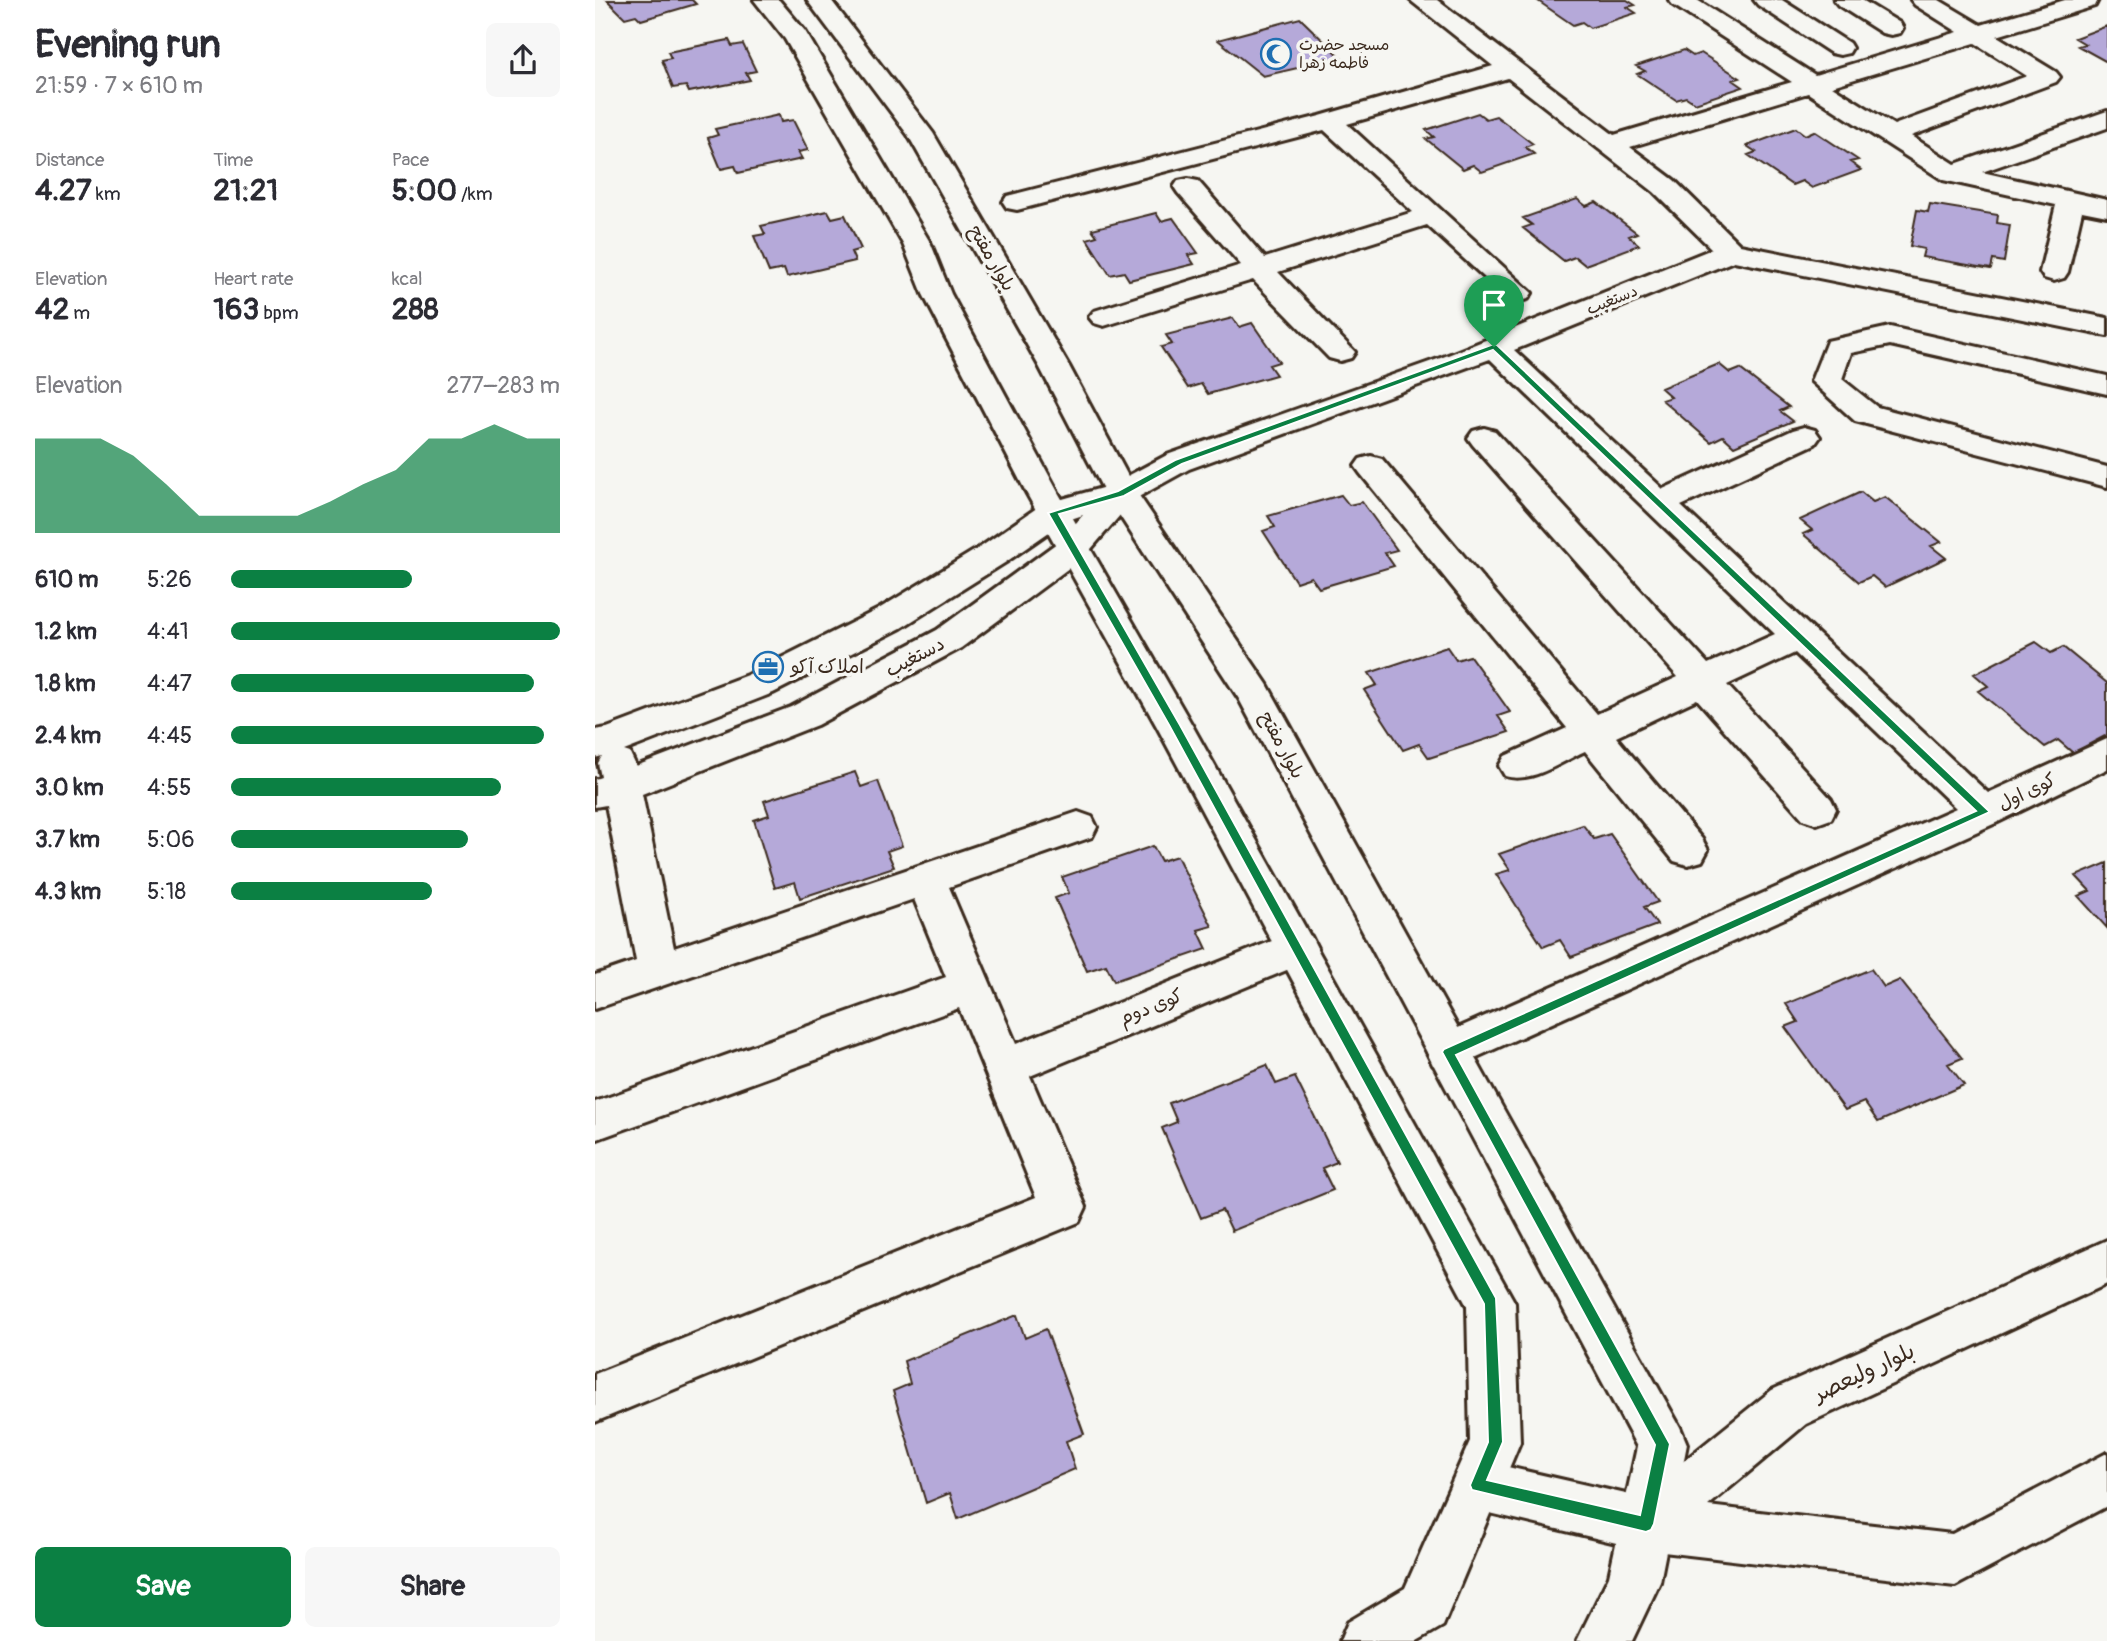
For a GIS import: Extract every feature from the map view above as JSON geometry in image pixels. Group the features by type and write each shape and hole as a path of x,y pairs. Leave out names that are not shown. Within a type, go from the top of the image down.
{"street":[{"path":"766,0 796,36 917,243 937,294 1053,513 1297,948 1491,1303 1495,1442 1424,1607 1367,1641"},
{"name":"بلوار مفتح","path":"819,0 920,133 1054,366 1121,493 1254,693 1662,1444 1646,1524"},
{"path":"1422,0 1664,186 1731,252 2107,327"},
{"path":"1681,0 1952,174 2107,208"},
{"path":"1703,15 1749,0"},
{"path":"1766,0 1840,48"},
{"path":"1846,0 1891,28"},
{"path":"1891,135 2047,77 1923,0"},
{"path":"1609,145 2087,1"},
{"path":"1017,202 1329,121 1511,69"},
{"path":"1952,174 2107,119"},
{"path":"1329,121 1518,293"},
{"path":"1188,187 1259,269 1340,352"},
{"path":"2054,272 2071,200"},
{"path":"1104,317 1432,215"},
{"name":"دستغیب","path":"603,743 759,684 889,619 994,554 1053,513 1121,493 1178,462 1494,347 1731,252"},
{"path":"2013,362 2022,310"},
{"path":"2107,385 1890,336 1838,346 1826,381 1866,414 2107,478"},
{"path":"1494,347 1984,812"},
{"path":"1659,503 1804,437"},
{"path":"1484,438 1817,809"},
{"path":"1371,466 1688,850"},
{"name":"دستغیب","path":"608,790 804,716 949,639 1073,548 1121,493"},
{"path":"1518,766 1800,637"},
{"path":"603,743 608,790 659,971"},
{"name":"کوی اول","path":"1448,1052 1984,812 2107,753"},
{"path":"595,992 1078,828"},
{"path":"595,1398 1063,1207 926,880"},
{"name":"کوی دوم","path":"1005,1067 1297,948"},
{"path":"595,1121 971,986"},
{"name":"بلوار ولیعصر","path":"1646,1524 1789,1407 2107,1261"},
{"path":"1477,1485 1646,1524 1955,1560 2107,1478"},
{"path":"1604,1641 1634,1582 1646,1524"}],"building":[{"path":"607,0 692,0 696,4 641,20 636,15 625,18"},
{"path":"1627,0 1635,5 1627,7 1636,13 1590,28 1582,22 1573,25 1538,1"},
{"path":"1300,18 1341,58 1263,76 1218,40"},
{"path":"2107,26 2107,62 2078,46 2085,44 2075,38"},
{"path":"729,40 732,46 743,44 756,71 746,73 750,80 689,92 686,86 673,88 662,60 671,58 668,52"},
{"path":"1684,50 1693,56 1701,53 1740,78 1733,80 1743,87 1695,103 1686,97 1676,100 1637,74 1645,71 1636,66"},
{"path":"1478,113 1486,119 1496,116 1533,144 1525,147 1534,154 1482,172 1473,165 1463,169 1426,139 1434,137 1426,130"},
{"path":"779,115 781,122 793,120 808,150 798,152 802,159 738,173 735,166 721,169 708,138 718,135 715,129"},
{"path":"1796,128 1805,135 1814,131 1858,160 1850,162 1861,170 1812,188 1802,181 1792,185 1748,155 1756,152 1747,146"},
{"path":"1577,199 1586,206 1596,202 1637,233 1629,236 1639,245 1585,265 1575,257 1564,261 1523,228 1532,225 1523,218"},
{"path":"1930,204 1998,215 1997,223 2010,225 2004,262 1993,260 1991,269 1922,257 1924,249 1910,246 1917,210 1928,212"},
{"path":"828,211 832,218 845,215 861,249 851,252 855,261 787,277 784,269 769,272 754,236 765,234 761,226"},
{"path":"1156,213 1161,221 1173,218 1198,253 1188,255 1194,264 1129,280 1124,272 1110,275 1087,239 1097,236 1092,229"},
{"path":"1233,318 1239,327 1252,323 1279,362 1269,365 1276,375 1208,394 1201,384 1188,388 1161,347 1172,344 1166,335"},
{"path":"1719,364 1730,373 1740,369 1789,407 1780,411 1793,421 1734,446 1723,436 1711,442 1662,400 1671,397 1661,388"},
{"path":"1861,492 1873,502 1885,497 1941,542 1931,546 1946,558 1885,587 1872,576 1859,582 1803,534 1812,530 1800,520"},
{"path":"1341,495 1349,505 1362,502 1397,550 1385,553 1394,566 1319,588 1311,577 1296,582 1263,531 1275,527 1268,516"},
{"path":"2036,642 2051,653 2063,647 2107,683 2107,735 2073,753 2058,740 2045,747 1978,691 1988,686 1974,674"},
{"path":"1447,647 1456,660 1470,656 1510,712 1498,716 1509,732 1429,758 1419,744 1403,750 1364,690 1377,685 1369,673"},
{"path":"855,772 861,787 878,781 902,846 887,851 894,867 800,898 795,882 775,888 754,820 769,815 764,801"},
{"path":"1583,825 1594,839 1610,834 1658,902 1644,907 1657,925 1571,957 1560,940 1543,947 1496,874 1510,870 1499,854"},
{"path":"1153,846 1161,861 1177,856 1212,926 1198,930 1207,949 1114,981 1106,965 1087,971 1055,898 1069,893 1062,877"},
{"path":"2107,863 2107,928 2078,896 2090,891 2076,876"},
{"path":"1871,969 1884,987 1900,980 1962,1058 1948,1064 1964,1085 1878,1122 1864,1102 1845,1110 1785,1027 1798,1022 1786,1004"},
{"path":"1267,1065 1276,1084 1295,1077 1337,1162 1322,1168 1333,1190 1232,1231 1222,1210 1201,1218 1162,1128 1177,1122 1169,1103"},
{"path":"1017,1315 1025,1338 1046,1329 1084,1434 1066,1441 1075,1469 958,1519 950,1493 926,1503 893,1391 910,1384 904,1361"}],"place":[{"name":"مسجد حضرت فاطمه زهرا","path":"1276,54"},
{"name":"املاک آکو","path":"768,667"}],"route":[{"path":"1494,347 1984,812 1448,1052 1662,1444 1646,1524 1477,1485 1495,1442 1491,1303 1174,725 1053,513 1121,493 1178,462 1494,347"}]}
